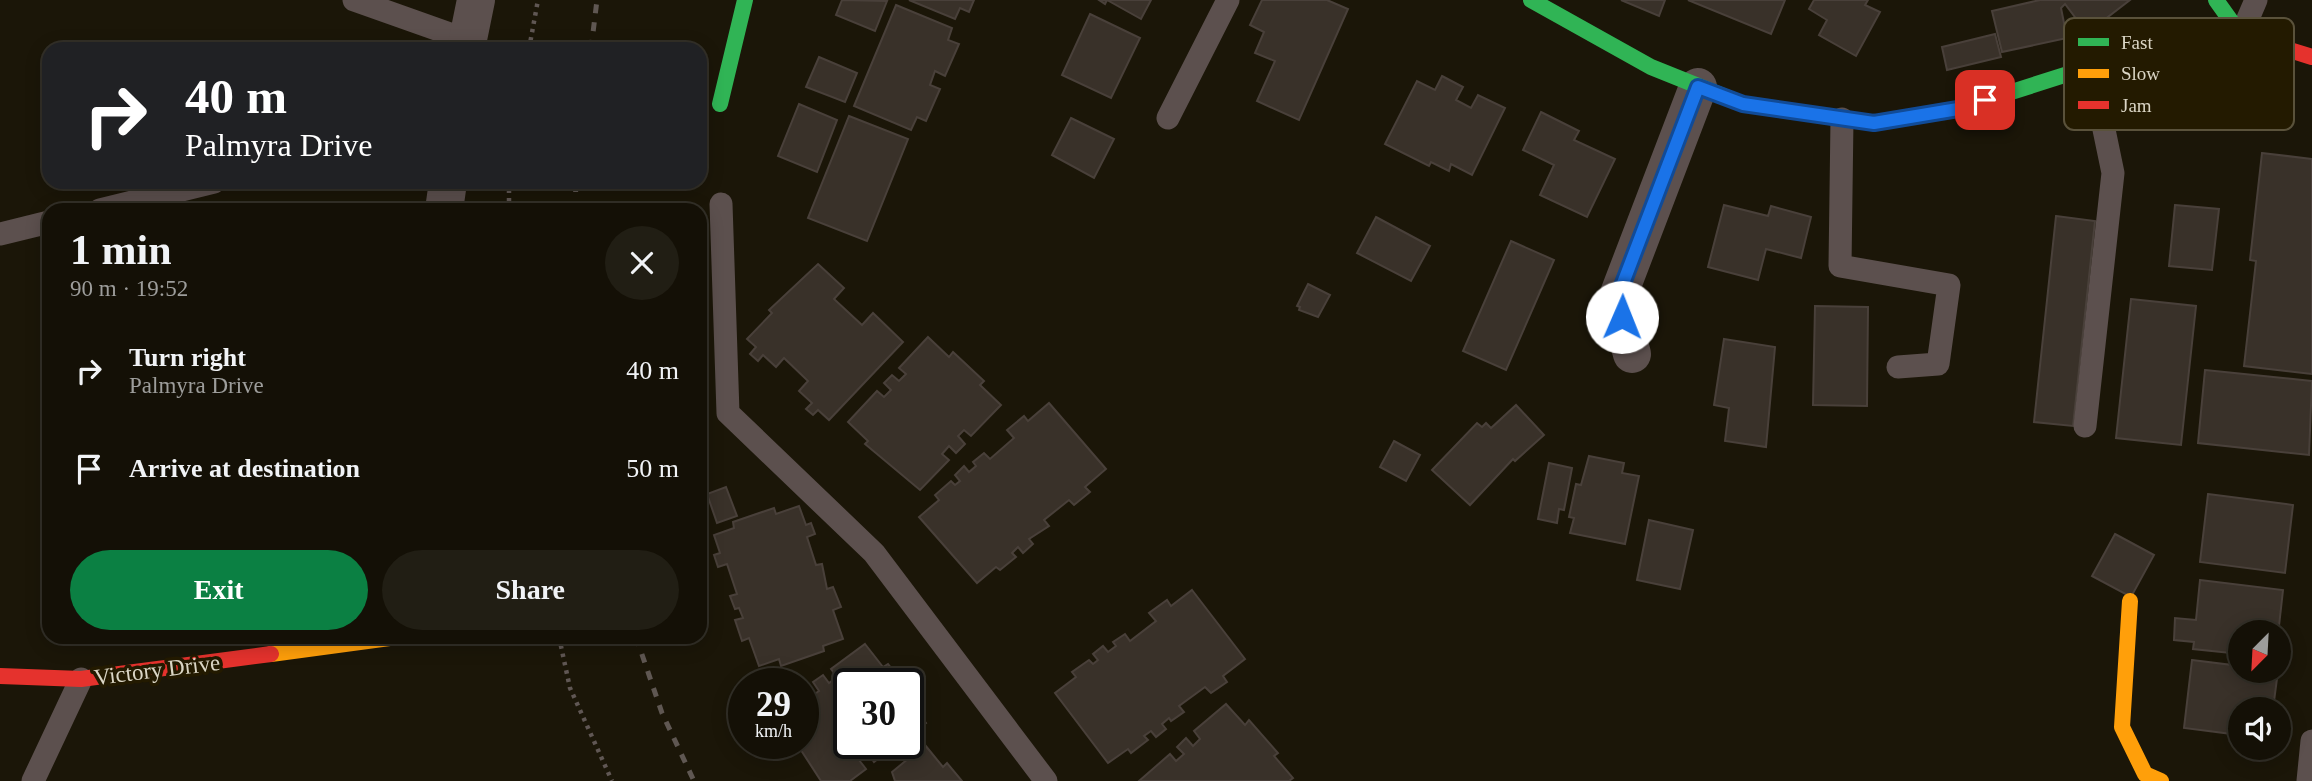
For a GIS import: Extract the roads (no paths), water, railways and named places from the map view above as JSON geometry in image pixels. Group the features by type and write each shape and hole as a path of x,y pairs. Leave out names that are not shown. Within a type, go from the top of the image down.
{"street":[{"path":"468,42 476,0"},
{"path":"720,104 745,0"},
{"path":"1531,0 1651,67 1698,87 1743,104 1842,119 1874,123 1958,109 2064,76"},
{"path":"2216,0 2229,18"},
{"path":"2294,51 2312,57"},
{"path":"1632,354 1617,299 1698,87"},
{"path":"2130,601 2122,727 2145,774 2161,781"},
{"name":"Victory Drive","path":"0,676 81,679 344,644"}],"lane":[{"path":"354,0 459,42"},
{"path":"1168,118 1228,0"},
{"path":"2248,18 2256,0"},
{"path":"1842,119 1840,266 1949,285 1938,364 1898,367"},
{"path":"2085,426 2113,173 2104,130"},
{"path":"128,203 186,189"},
{"path":"721,204 728,413 874,554 1046,781"},
{"path":"0,234 42,224"},
{"path":"33,781 81,679"},
{"path":"2308,781 2312,741"}],"railway":[{"path":"592,42 597,0"},
{"path":"575,203 576,189"},
{"path":"638,644 662,713 694,781"}]}
